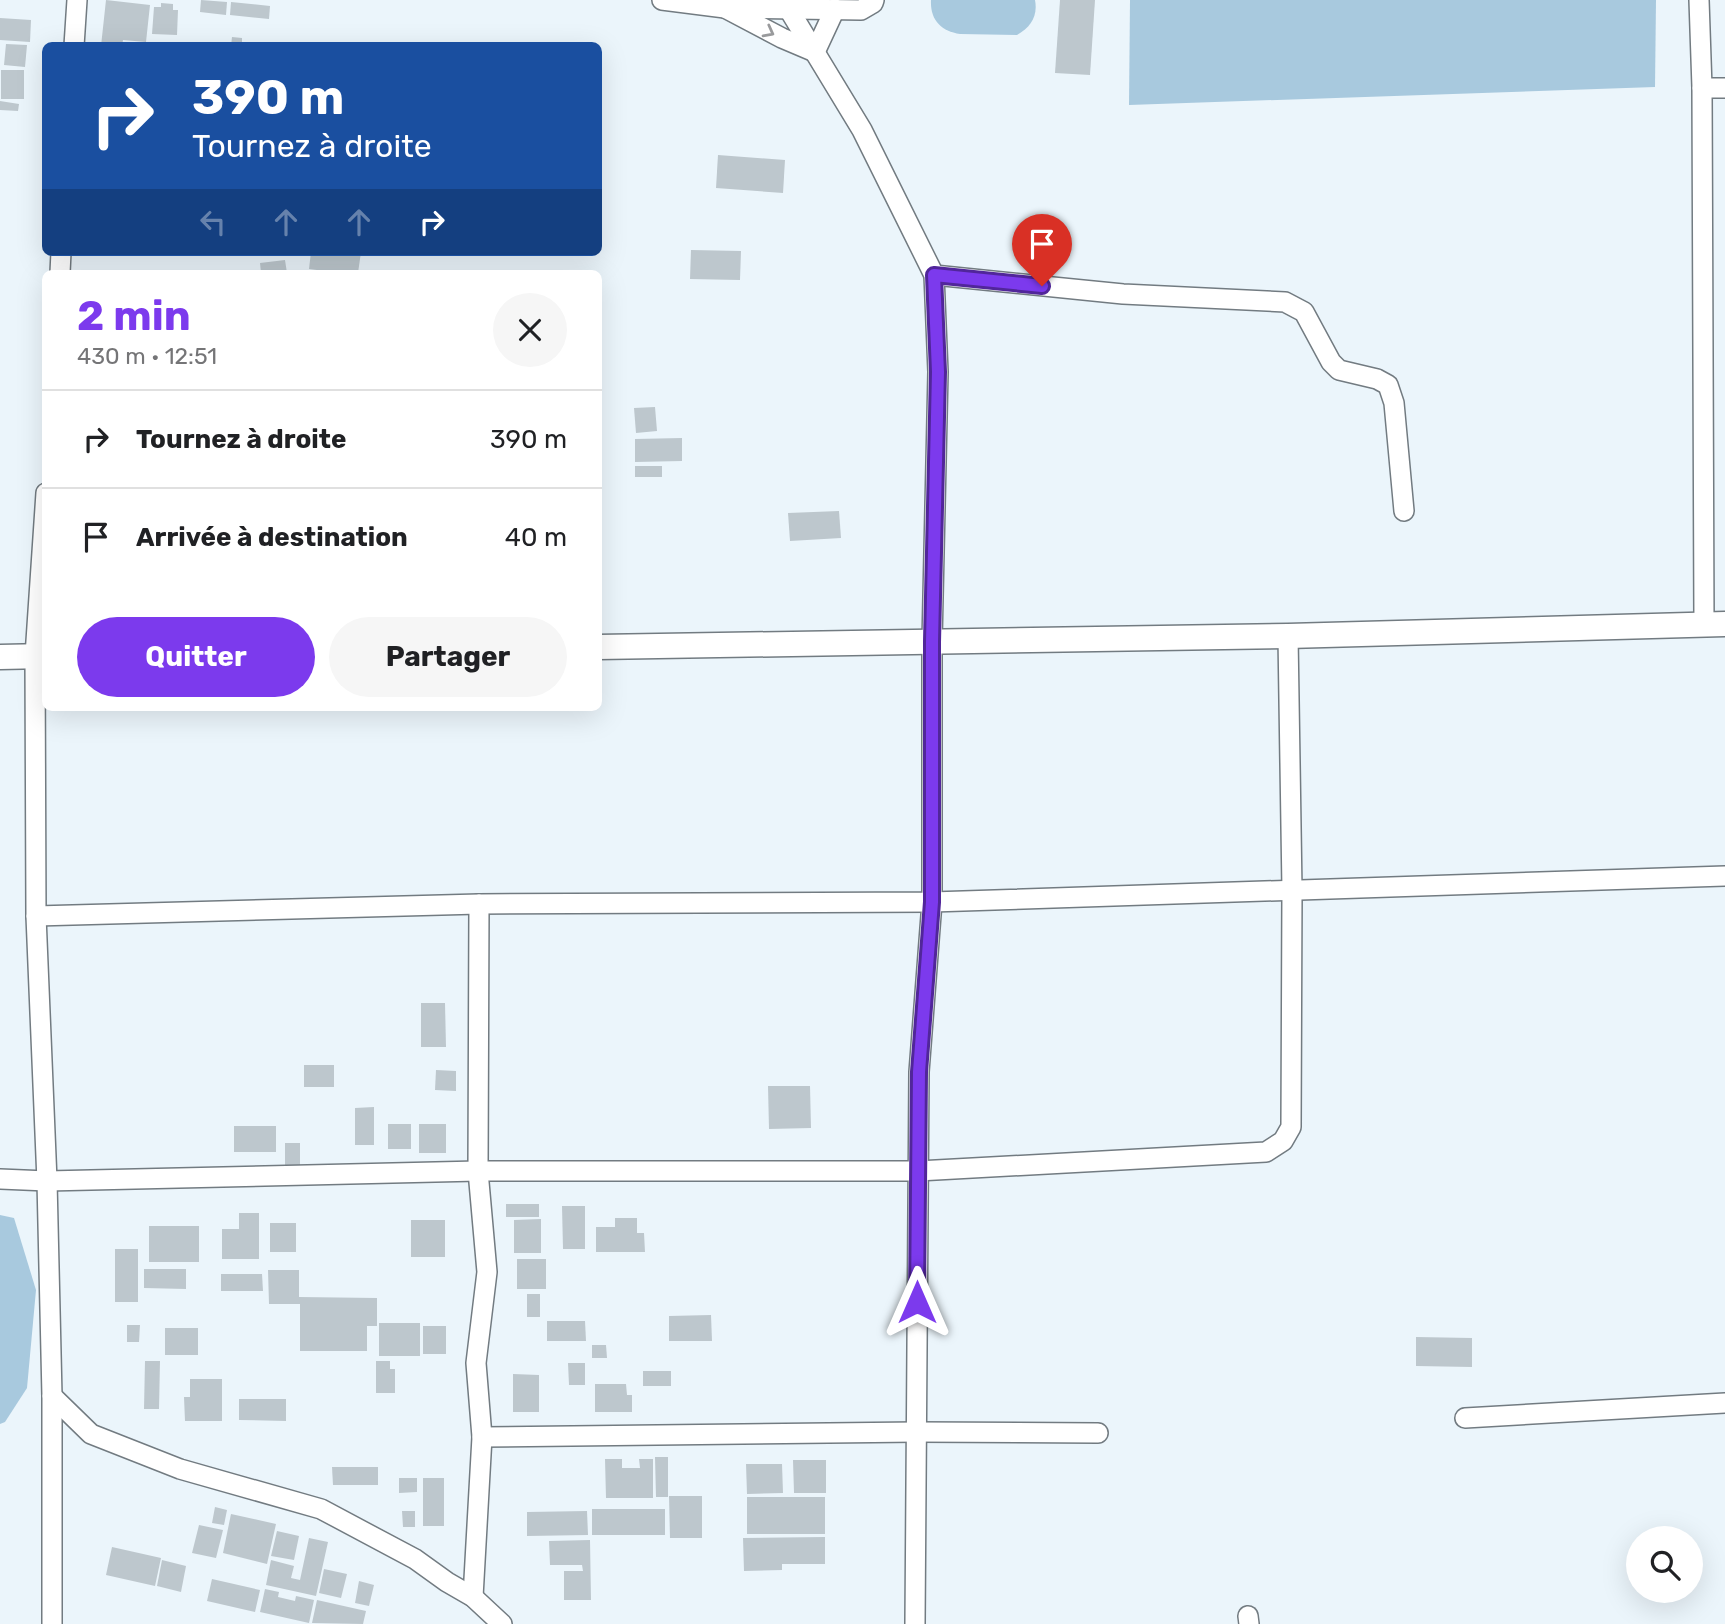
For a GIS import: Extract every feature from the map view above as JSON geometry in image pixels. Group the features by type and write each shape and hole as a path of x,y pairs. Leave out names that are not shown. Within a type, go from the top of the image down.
{"street":[{"path":"74,42 77,0"},
{"path":"662,0 725,8 788,4 861,10 874,0"},
{"path":"602,647 1288,636 1714,624 1699,0"},
{"path":"788,4 862,130 934,275 938,372 932,642 932,902 919,1072 915,1624"},
{"path":"725,8 815,52"},
{"path":"815,52 835,9"},
{"path":"1702,88 1725,88"},
{"path":"934,275 1123,294 1285,302 1304,312 1331,362 1339,370 1377,379 1388,385 1394,403 1404,511"},
{"path":"42,602 36,916 47,1181 52,1396 52,1624"},
{"path":"0,1179 47,1181 478,1171 918,1171 1266,1152 1283,1142 1291,1127 1293,890 1288,636"},
{"path":"0,657 40,656"},
{"path":"36,916 479,904 932,902 1725,876"},
{"path":"473,1597 482,1437 476,1363 487,1272 478,1171 479,904"},
{"path":"52,1396 91,1434 180,1469 321,1508 415,1559 473,1597 502,1624"},
{"path":"1465,1418 1725,1403"},
{"path":"482,1437 917,1432 1098,1433"}],"shaded area":[{"path":"931,0 1035,0 1035,11 1030,25 1017,35 960,34 947,30 938,23 932,13"},
{"path":"1130,0 1656,0 1655,87 1129,105"},
{"path":"0,1215 14,1218 36,1290 27,1388 5,1422 0,1424"}],"building":[{"path":"106,0 150,5 146,42 101,42"},
{"path":"201,0 227,2 226,15 200,12"},
{"path":"1060,0 1095,0 1090,75 1055,73"},
{"path":"231,2 270,6 269,19 230,15"},
{"path":"161,3 173,4 173,10 178,10 177,35 152,34 154,7 161,7"},
{"path":"0,18 31,20 30,42 0,40"},
{"path":"232,37 242,38 242,42 231,42"},
{"path":"6,44 27,45 25,67 4,65"},
{"path":"1,70 24,70 24,99 1,99"},
{"path":"0,101 19,104 18,111 0,110"},
{"path":"718,155 785,160 783,193 716,188"},
{"path":"691,250 741,251 740,280 690,279"},
{"path":"311,256 360,256 358,270 309,269"},
{"path":"285,260 287,270 261,270 260,263"},
{"path":"655,407 657,431 636,433 634,408"},
{"path":"682,438 682,461 635,462 635,439"},
{"path":"635,466 662,466 662,477 635,477"},
{"path":"839,511 841,538 790,541 788,513"},
{"path":"421,1003 445,1003 446,1047 421,1047"},
{"path":"304,1065 334,1065 334,1087 304,1087"},
{"path":"436,1070 456,1071 456,1091 435,1090"},
{"path":"768,1086 810,1086 811,1128 769,1129"},
{"path":"374,1107 374,1145 355,1145 355,1108"},
{"path":"388,1124 411,1124 411,1149 388,1149"},
{"path":"419,1124 446,1124 446,1153 419,1153"},
{"path":"234,1126 276,1126 276,1152 234,1152"},
{"path":"285,1143 300,1143 300,1167 285,1167"},
{"path":"506,1204 539,1204 539,1217 506,1217"},
{"path":"562,1206 585,1206 585,1249 563,1249"},
{"path":"239,1213 259,1213 259,1259 222,1259 222,1229 239,1229"},
{"path":"615,1218 637,1218 637,1233 644,1233 645,1252 596,1252 596,1227 615,1227"},
{"path":"541,1219 541,1253 514,1253 514,1220"},
{"path":"411,1220 445,1220 445,1257 411,1257"},
{"path":"270,1223 296,1223 296,1252 270,1252"},
{"path":"149,1226 199,1226 199,1262 149,1262"},
{"path":"115,1249 138,1249 138,1302 115,1302"},
{"path":"517,1259 546,1259 546,1289 517,1289"},
{"path":"144,1269 186,1269 186,1289 144,1288"},
{"path":"268,1270 299,1270 299,1297 377,1298 377,1326 367,1326 367,1351 300,1351 300,1304 269,1304"},
{"path":"221,1274 262,1274 263,1291 221,1291"},
{"path":"527,1294 540,1294 540,1317 527,1317"},
{"path":"711,1315 712,1341 669,1341 669,1316"},
{"path":"547,1321 585,1321 586,1341 547,1341"},
{"path":"379,1323 420,1323 420,1356 379,1356"},
{"path":"127,1325 140,1325 139,1342 127,1342"},
{"path":"423,1326 446,1326 446,1354 423,1354"},
{"path":"165,1328 198,1328 198,1355 165,1355"},
{"path":"1416,1337 1472,1338 1472,1367 1416,1366"},
{"path":"592,1345 606,1345 607,1358 592,1358"},
{"path":"145,1361 160,1361 159,1409 144,1409"},
{"path":"376,1361 390,1361 390,1369 395,1369 395,1393 376,1393"},
{"path":"568,1363 585,1363 585,1385 569,1385"},
{"path":"643,1371 671,1371 671,1386 643,1386"},
{"path":"513,1374 539,1375 539,1412 513,1412"},
{"path":"190,1379 222,1379 222,1421 185,1421 184,1397 190,1397"},
{"path":"595,1384 626,1384 627,1395 632,1395 632,1412 595,1412"},
{"path":"239,1399 286,1399 286,1421 239,1420"},
{"path":"655,1457 668,1457 668,1497 656,1497"},
{"path":"605,1459 622,1459 622,1468 640,1468 639,1459 653,1459 653,1498 606,1498"},
{"path":"793,1460 826,1460 826,1493 794,1493"},
{"path":"746,1464 782,1464 783,1493 747,1494"},
{"path":"332,1467 378,1467 378,1485 333,1485"},
{"path":"399,1478 417,1478 417,1492 399,1493"},
{"path":"423,1478 444,1478 444,1526 423,1526"},
{"path":"669,1496 702,1496 702,1538 670,1538"},
{"path":"747,1497 825,1497 825,1534 747,1534"},
{"path":"215,1507 227,1510 224,1525 212,1523"},
{"path":"592,1509 665,1509 665,1535 592,1535"},
{"path":"402,1511 415,1511 415,1527 403,1527"},
{"path":"587,1511 588,1535 527,1536 527,1512"},
{"path":"231,1514 276,1524 267,1564 223,1553"},
{"path":"199,1525 223,1530 216,1558 192,1553"},
{"path":"277,1531 299,1536 294,1560 271,1556"},
{"path":"825,1537 825,1564 782,1564 782,1570 744,1571 743,1538"},
{"path":"309,1538 328,1542 316,1596 266,1585 271,1560 294,1566 291,1578 300,1580"},
{"path":"590,1540 591,1600 564,1600 564,1571 583,1571 582,1565 550,1565 549,1541"},
{"path":"112,1547 161,1558 155,1586 106,1575"},
{"path":"162,1560 186,1566 181,1592 157,1586"},
{"path":"324,1569 347,1574 341,1598 319,1593"},
{"path":"212,1579 260,1590 255,1612 207,1601"},
{"path":"359,1581 374,1585 369,1606 355,1603"},
{"path":"265,1589 279,1592 278,1597 295,1601 296,1596 314,1600 309,1623 260,1612"},
{"path":"317,1600 366,1611 363,1624 312,1623"}],"route":[{"path":"917,1302 919,1072 932,902 932,642 938,372 934,275 1042,286"}]}
